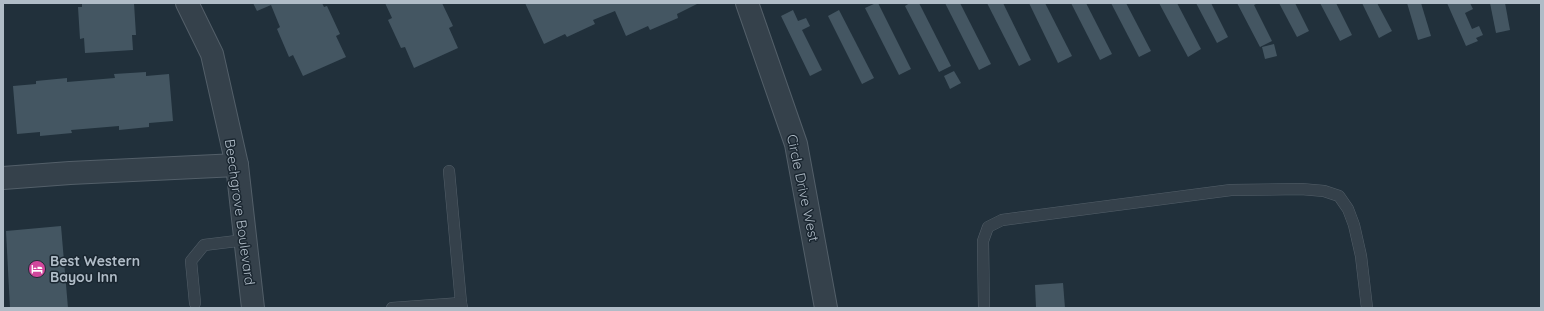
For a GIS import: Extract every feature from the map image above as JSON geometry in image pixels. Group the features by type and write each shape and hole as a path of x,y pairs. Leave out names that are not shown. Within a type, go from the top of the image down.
{"street":[{"name":"Beechgrove Boulevard","path":"186,3 212,54 237,165 253,308"},
{"name":"Circle Drive West","path":"748,3 796,144 826,308"},
{"path":"3,178 70,172 237,165"}],"lane":[{"path":"392,308 461,306 449,171"},
{"path":"984,308 984,241 988,228 1002,220 1231,190 1301,189 1324,191 1339,196 1348,209 1354,225 1361,256 1367,308"},
{"path":"195,303 191,261 204,245 245,240"}],"building":[{"path":"82,3 134,3 136,35 132,35 133,50 85,53 84,38 80,39 78,7 82,7"},
{"path":"253,3 322,3 324,7 327,6 340,34 336,36 346,57 303,76 293,55 289,57 277,29 280,27 271,5 257,11"},
{"path":"385,3 442,3 453,26 449,28 458,48 414,68 405,47 401,48 388,20 392,18"},
{"path":"525,3 699,3 677,14 678,18 650,30 648,26 626,36 615,11 593,20 595,24 567,37 565,34 544,44"},
{"path":"878,3 911,69 899,75 865,8"},
{"path":"910,3 919,3 951,66 939,72 905,6"},
{"path":"945,3 960,3 991,64 979,70"},
{"path":"987,3 1003,3 1031,60 1019,66"},
{"path":"1029,3 1045,3 1072,56 1058,63"},
{"path":"1071,3 1086,3 1112,54 1100,60"},
{"path":"1111,3 1126,3 1151,51 1139,57"},
{"path":"1159,3 1177,3 1201,49 1188,57"},
{"path":"1196,3 1211,3 1228,37 1217,43"},
{"path":"1237,3 1258,3 1254,5 1272,41 1260,47"},
{"path":"1279,3 1295,3 1309,31 1297,37"},
{"path":"1320,3 1336,3 1352,35 1340,41"},
{"path":"1362,3 1377,3 1392,31 1379,38"},
{"path":"1407,3 1421,3 1431,36 1418,40"},
{"path":"1447,3 1470,3 1473,9 1465,13 1472,29 1479,26 1483,35 1476,38 1478,41 1466,46"},
{"path":"1490,3 1505,3 1510,30 1496,33"},
{"path":"793,10 798,21 806,18 810,26 802,30 822,70 810,76 781,16"},
{"path":"839,10 874,78 862,84 828,16"},
{"path":"1274,44 1277,56 1265,59 1262,47"},
{"path":"954,71 961,83 950,89 944,76"},
{"path":"146,72 146,76 169,74 173,121 149,123 149,127 119,130 119,126 71,130 72,133 40,136 40,132 17,134 13,86 36,84 36,81 67,78 67,82 115,78 114,74"},
{"name":"Best Western Bayou Inn","path":"61,226 68,308 10,308 6,231"},
{"path":"1063,283 1065,308 1036,308 1035,285"}],"place":[{"name":"Best Western Bayou Inn","path":"37,269"}]}
